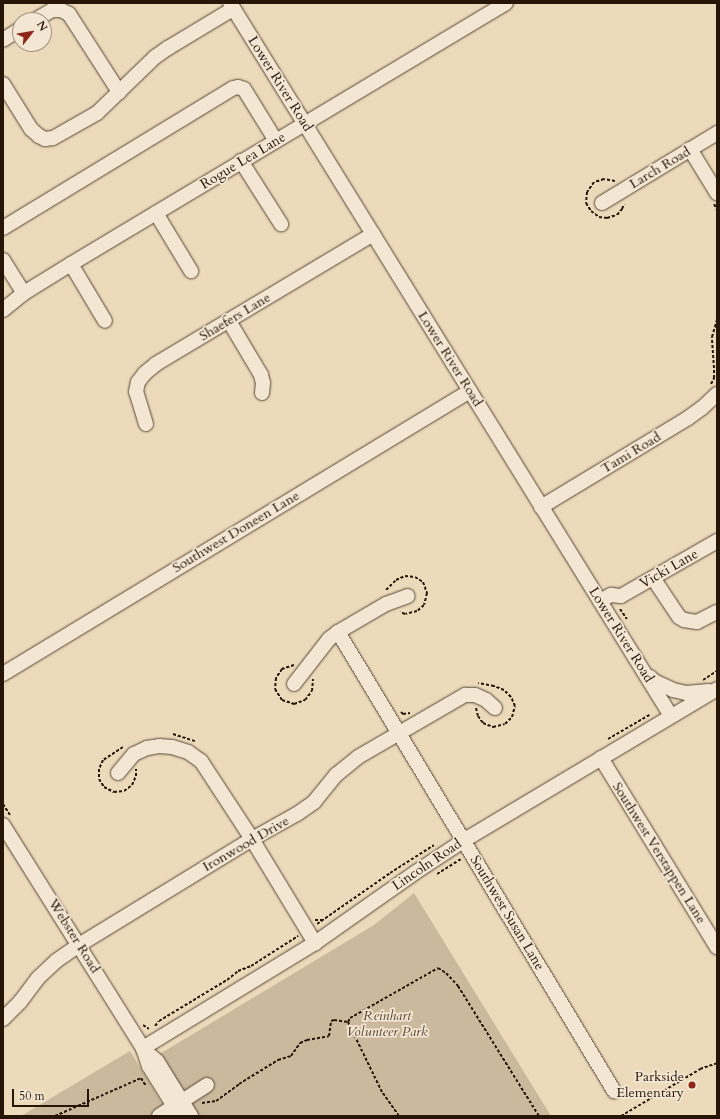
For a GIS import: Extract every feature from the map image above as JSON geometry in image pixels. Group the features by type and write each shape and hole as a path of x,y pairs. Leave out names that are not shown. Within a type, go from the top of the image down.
{"street":[{"name":"Rogue Lea Lane","path":"3,310 24,293 71,264 506,3"},
{"name":"Lower River Road","path":"231,6 668,711"},
{"path":"3,84 31,128 39,136 45,139 53,138 92,116 155,57 231,6"},
{"path":"49,12 52,10 61,10 69,14 119,92"},
{"path":"3,40 12,34"},
{"path":"3,228 233,88 238,87 244,89 276,140"},
{"name":"Larch Road","path":"602,203 717,133"},
{"path":"690,149 717,193"},
{"path":"241,161 281,224"},
{"path":"156,213 191,270"},
{"name":"Shaefers Lane","path":"146,424 136,392 138,382 145,373 156,364 373,234"},
{"path":"3,260 24,293"},
{"path":"71,264 105,321"},
{"path":"229,321 261,375 263,383 262,394"},
{"name":"Southwest Doneen Lane","path":"3,674 470,391"},
{"name":"Tami Road","path":"541,506 688,418 702,408 713,391"},
{"name":"Vicki Lane","path":"604,606 611,594 621,596 717,541"},
{"path":"653,578 679,617 684,620 697,622 717,612"},
{"path":"294,684 329,639 338,632 386,604 408,596"},
{"name":"Southwest Susan Lane","path":"338,632 614,1091"},
{"path":"640,665 654,681 673,690 697,693 716,689"},
{"name":"Lincoln Road","path":"143,1048 315,943 463,841 601,758 668,711 716,689"},
{"name":"Ironwood Drive","path":"3,1019 10,1013 46,969 79,945 252,839 297,814 314,802 336,774 346,765 398,732 465,695 475,695 481,697 495,708"},
{"path":"118,773 134,754 147,748 159,746 172,746 188,752 201,761 252,839 315,943"},
{"name":"Southwest Verstappen Lane","path":"601,758 717,947"},
{"name":"Webster Road","path":"4,830 79,945 143,1048 157,1060 182,1105 191,1116"},
{"path":"159,1116 182,1105 207,1085"}],"path":[{"path":"713,391 714,378 712,337 717,319"},
{"path":"383,592 390,588 396,580 405,576 415,577 423,582 427,593 424,605 417,612 405,614 396,610"},
{"path":"297,664 282,669 276,678 275,689 282,700 294,704 305,700 312,691 312,675"},
{"path":"701,681 717,671"},
{"path":"471,683 477,682 504,690 511,697 515,706 512,717 505,724 493,727 483,723 478,716 476,707"},
{"path":"396,709 403,714 416,709"},
{"path":"606,740 668,711"},
{"path":"171,734 193,740 198,743"},
{"path":"127,745 103,760 99,769 99,779 104,787 114,792 124,791 132,785 136,776 137,763"},
{"path":"295,938 305,927 322,920 390,872 436,843"},
{"path":"434,876 470,853"},
{"path":"157,1040 149,1028 155,1027 159,1021 227,980 243,968 251,966 295,938 305,927 322,920"},
{"path":"348,1022 350,1018 438,968 446,973 458,986 538,1116"},
{"path":"182,1105 193,1105 216,1101 239,1084 278,1060 291,1056 300,1043 307,1040 328,1036 332,1021 348,1022"},
{"path":"348,1022 382,1092 399,1116"},
{"path":"621,1116 700,1069 717,1063"},
{"path":"55,1116 141,1078"}],"green space":[{"name":"Reinhart Volunteer Park","path":"414,893 551,1116 196,1116 158,1055 374,925"},
{"path":"130,1051 170,1116 21,1116"}],"place":[{"name":"Parkside Elementary","path":"692,1085"}]}
